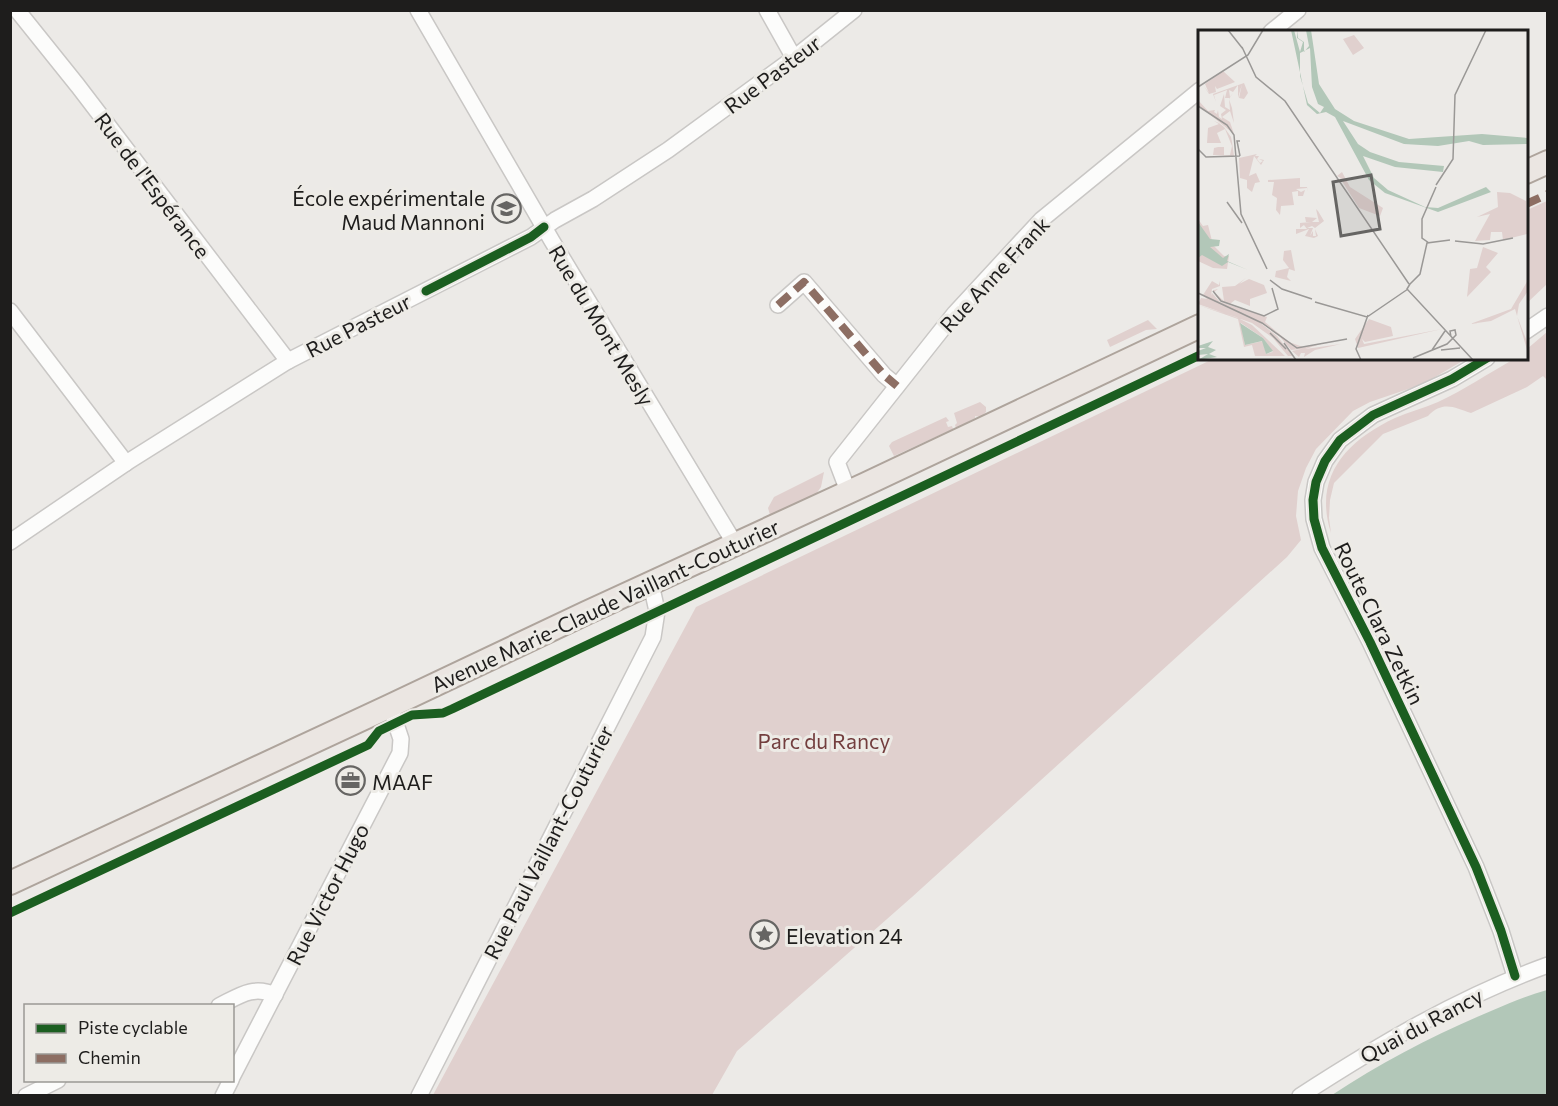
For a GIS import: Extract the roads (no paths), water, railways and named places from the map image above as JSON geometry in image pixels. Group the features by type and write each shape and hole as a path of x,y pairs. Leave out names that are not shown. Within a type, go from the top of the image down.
{"main road":[{"path":"1528,172 1548,162"},
{"name":"Avenue Marie-Claude Vaillant-Couturier","path":"10,883 1198,327"}],"street":[{"name":"Rue de l'Espérance","path":"17,10 78,86 288,361"},
{"name":"Rue du Mont Mesly","path":"418,10 544,227 735,544"},
{"path":"767,10 794,58"},
{"name":"Rue Pasteur","path":"10,542 126,463 288,361 531,237 593,199 668,150 794,58 854,10"},
{"path":"1273,30 1298,10"},
{"name":"Rue Anne Frank","path":"848,491 837,462 955,313 1041,220 1198,92"},
{"path":"778,305 804,282 884,375 897,386"},
{"path":"10,311 126,463"},
{"path":"1528,331 1548,316"},
{"name":"Route Clara Zetkin","path":"1484,360 1452,379 1372,415 1340,440 1325,461 1316,482 1313,500 1314,519 1322,548 1370,642 1476,867 1502,931 1515,976"},
{"name":"Rue Paul Vaillant-Couturier","path":"418,1095 653,637 657,611 651,584"},
{"name":"Rue Victor Hugo","path":"234,1075 400,753 401,738 390,706"},
{"name":"Quai du Rancy","path":"1300,1095 1422,1021 1515,976 1548,965"},
{"path":"221,1004 248,992 263,990 275,995"},
{"path":"26,1095 54,1082"}],"place":[{"name":"École expérimentale Maud Mannoni","path":"506,209"},
{"name":"MAAF","path":"351,781"},
{"name":"Elevation 24","path":"765,935"}],"park label":[{"name":"Parc du Rancy","path":"824,740"}]}
